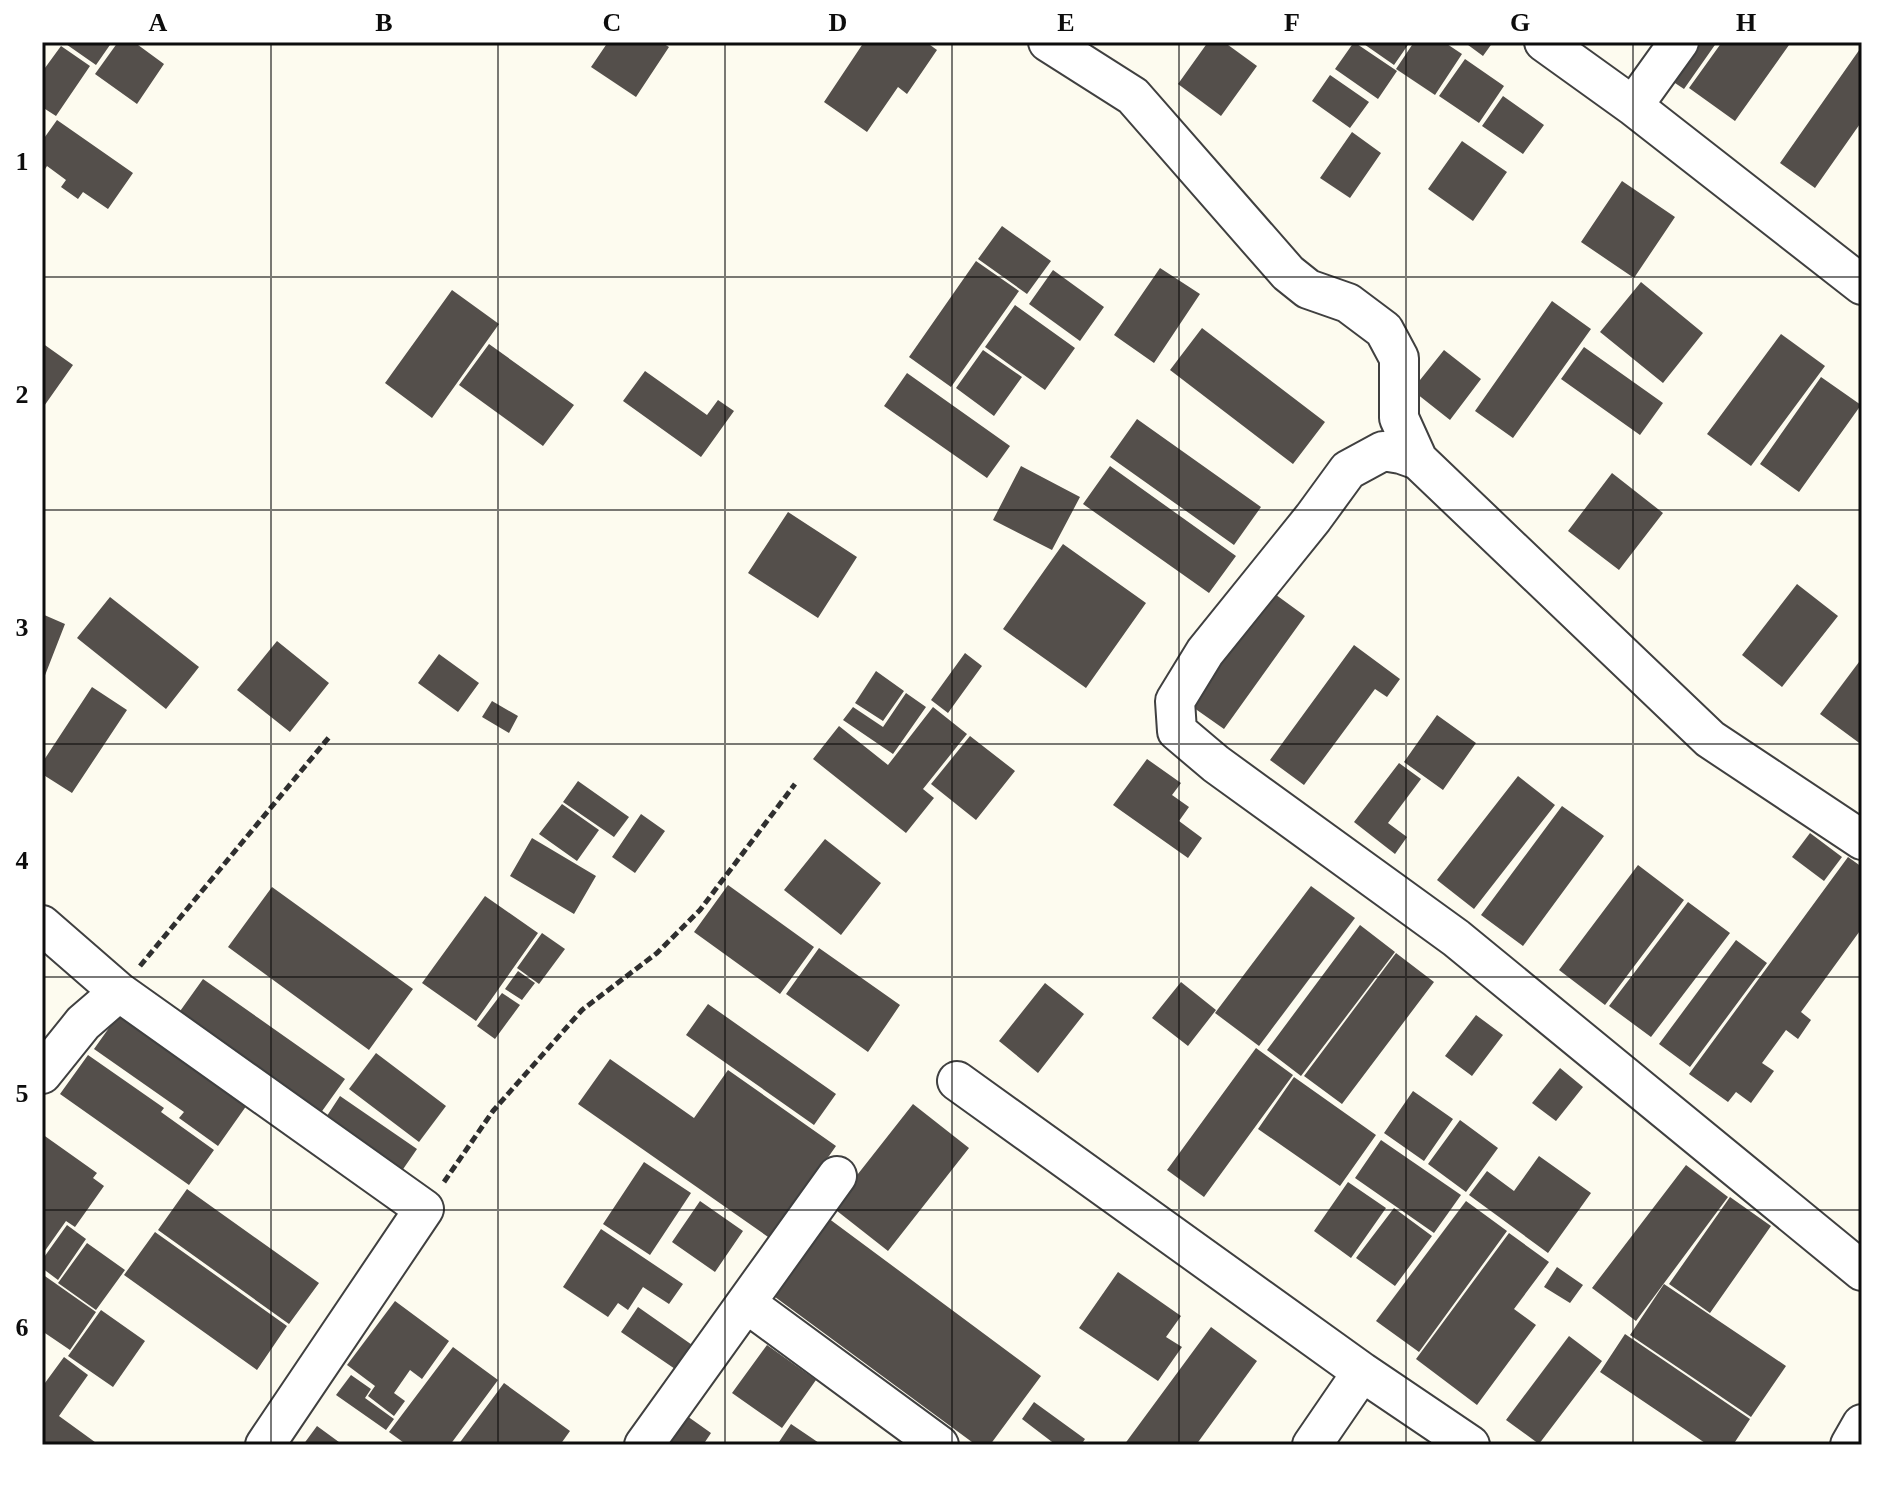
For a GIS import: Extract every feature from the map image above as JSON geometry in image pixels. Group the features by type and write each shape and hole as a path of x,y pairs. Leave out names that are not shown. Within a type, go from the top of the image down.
{"street":[{"path":"1048,42 1133,96 1288,273 1308,289 1348,303 1384,330 1399,358 1399,418 1418,460 1710,739 1862,840"},
{"path":"1544,42 1633,106 1862,285"},
{"path":"1633,106 1679,42"},
{"path":"1418,460 1383,451 1348,470 1205,652 1175,701 1177,731 1216,764 1456,938 1862,1271"},
{"path":"42,925 119,992 424,1209 265,1445"},
{"path":"42,1074 83,1023 119,992"},
{"path":"957,1081 1362,1372 1470,1445"},
{"path":"644,1445 837,1176"},
{"path":"746,1303 939,1445"},
{"path":"1312,1445 1362,1372"},
{"path":"1850,1445 1862,1424"}],"path":[{"path":"119,992 330,736"},
{"path":"424,1209 493,1111 582,1010 657,953 700,910 795,784"}],"building":[{"path":"63,42 112,42 96,65"},
{"path":"118,42 134,42 164,64 137,104 95,74"},
{"path":"608,42 661,42 669,47 636,97 591,67"},
{"path":"864,42 926,42 937,50 907,94 898,87 867,132 824,102"},
{"path":"1208,42 1224,42 1257,66 1221,116 1178,84"},
{"path":"1354,42 1397,71 1378,99 1335,69"},
{"path":"1361,42 1410,42 1394,65"},
{"path":"1414,42 1444,42 1462,54 1435,95 1396,69"},
{"path":"1464,42 1493,42 1483,56"},
{"path":"1686,42 1717,42 1684,89 1663,75"},
{"path":"1722,42 1785,42 1789,45 1735,121 1689,88"},
{"path":"61,46 90,66 56,116 42,107 42,72"},
{"path":"1862,46 1862,121 1815,188 1780,163"},
{"path":"1465,59 1504,86 1479,123 1439,96"},
{"path":"1330,75 1369,102 1350,128 1312,101"},
{"path":"1503,96 1544,125 1523,154 1482,126"},
{"path":"57,120 133,173 108,209 83,192 78,199 61,187 66,180 47,166 42,174 42,141"},
{"path":"1352,132 1381,153 1350,198 1320,178"},
{"path":"1462,141 1507,172 1473,221 1428,189"},
{"path":"1622,181 1675,217 1634,278 1581,242"},
{"path":"1002,226 1051,261 1027,294 978,259"},
{"path":"976,261 1019,291 951,387 909,357"},
{"path":"1160,268 1200,294 1154,363 1114,335"},
{"path":"1053,270 1104,307 1080,341 1029,304"},
{"path":"1641,282 1703,333 1663,383 1600,332"},
{"path":"452,290 499,324 432,418 385,383"},
{"path":"1552,301 1591,329 1513,438 1475,411"},
{"path":"1015,305 1075,348 1045,390 985,347"},
{"path":"1202,328 1325,422 1293,464 1170,370"},
{"path":"1781,334 1825,366 1751,466 1707,434"},
{"path":"42,343 73,365 42,409"},
{"path":"489,344 574,405 543,446 459,385"},
{"path":"1584,347 1663,403 1640,435 1561,379"},
{"path":"983,350 1022,377 994,416 956,388"},
{"path":"1444,350 1481,379 1450,420 1412,390"},
{"path":"645,371 707,415 718,400 734,411 701,457 623,401"},
{"path":"907,373 1010,446 987,478 884,406"},
{"path":"1821,377 1861,405 1799,492 1760,464"},
{"path":"1137,419 1261,507 1234,545 1110,457"},
{"path":"1021,466 1080,497 1052,550 993,520"},
{"path":"1110,466 1236,556 1209,593 1083,504"},
{"path":"1612,473 1663,513 1619,570 1568,531"},
{"path":"788,512 857,557 818,618 748,573"},
{"path":"1063,544 1146,603 1086,688 1003,629"},
{"path":"1797,584 1838,616 1782,687 1742,655"},
{"path":"1268,589 1305,616 1224,729 1187,703"},
{"path":"110,597 199,667 166,709 77,638"},
{"path":"42,614 65,624 42,683"},
{"path":"277,641 329,683 290,732 237,690"},
{"path":"1354,645 1400,679 1387,697 1375,689 1304,785 1270,760"},
{"path":"965,653 982,666 948,713 931,700"},
{"path":"439,654 479,683 458,712 418,683"},
{"path":"1862,658 1862,745 1820,714"},
{"path":"876,671 904,691 883,721 855,703"},
{"path":"92,687 127,710 72,793 42,774 42,763"},
{"path":"906,693 926,707 893,754 843,720 853,707 883,727"},
{"path":"492,701 518,716 509,733 482,717"},
{"path":"933,707 967,734 923,789 934,798 906,833 813,759 839,726 888,765"},
{"path":"1437,715 1476,743 1443,790 1404,762"},
{"path":"970,736 1015,771 976,820 931,784"},
{"path":"1147,759 1181,783 1172,795 1189,807 1179,821 1202,838 1188,858 1113,805"},
{"path":"1399,763 1421,779 1388,823 1407,837 1395,854 1354,822"},
{"path":"1518,776 1555,805 1474,909 1437,880"},
{"path":"578,781 629,817 614,837 563,802"},
{"path":"562,804 599,830 577,861 539,834"},
{"path":"1562,806 1604,836 1523,946 1481,915"},
{"path":"641,814 665,831 635,873 612,857"},
{"path":"1810,833 1842,857 1824,881 1792,857"},
{"path":"532,838 596,876 574,914 510,876"},
{"path":"825,839 881,883 841,935 784,890"},
{"path":"1848,857 1862,867 1862,928 1801,1012 1811,1020 1798,1039 1786,1030 1762,1063 1774,1071 1751,1103 1736,1092 1728,1102 1689,1074"},
{"path":"1638,865 1684,900 1605,1005 1559,970"},
{"path":"728,885 814,947 780,994 694,932"},
{"path":"1311,886 1355,918 1259,1046 1215,1013"},
{"path":"272,887 413,989 369,1050 228,947"},
{"path":"485,896 538,933 476,1021 422,983"},
{"path":"1688,902 1730,933 1651,1037 1609,1006"},
{"path":"1360,925 1395,952 1301,1076 1267,1050"},
{"path":"542,933 565,949 539,984 517,968"},
{"path":"1736,940 1767,963 1690,1067 1659,1044"},
{"path":"819,948 900,1005 868,1052 786,994"},
{"path":"1396,953 1434,982 1342,1104 1304,1076"},
{"path":"518,971 535,983 522,1000 505,989"},
{"path":"203,979 345,1079 320,1114 178,1014"},
{"path":"1181,982 1216,1010 1188,1046 1152,1018"},
{"path":"1045,983 1084,1014 1038,1073 999,1041"},
{"path":"502,993 520,1005 495,1039 477,1026"},
{"path":"126,1004 254,1095 218,1146 179,1118 184,1112 94,1049"},
{"path":"708,1004 836,1094 814,1125 686,1035"},
{"path":"1476,1015 1503,1035 1472,1076 1445,1056"},
{"path":"1256,1048 1293,1075 1204,1197 1167,1170"},
{"path":"376,1053 446,1106 419,1142 349,1089"},
{"path":"88,1055 164,1108 161,1112 214,1150 189,1185 60,1094"},
{"path":"610,1059 694,1118 728,1070 836,1146 771,1239 578,1104"},
{"path":"1560,1068 1583,1087 1556,1121 1532,1103"},
{"path":"1294,1077 1376,1135 1340,1186 1258,1129"},
{"path":"1413,1091 1453,1119 1424,1161 1384,1133"},
{"path":"340,1096 417,1149 399,1175 323,1122"},
{"path":"913,1104 969,1148 888,1251 832,1207"},
{"path":"1460,1120 1498,1148 1466,1192 1428,1164"},
{"path":"42,1134 97,1173 93,1178 104,1186 75,1227 66,1221 42,1255"},
{"path":"1381,1140 1461,1195 1434,1233 1355,1178"},
{"path":"1539,1156 1591,1193 1548,1253 1469,1195 1487,1171 1514,1191"},
{"path":"644,1162 691,1193 650,1255 603,1224"},
{"path":"1686,1165 1728,1197 1636,1321 1592,1288"},
{"path":"1348,1182 1386,1208 1351,1258 1314,1231"},
{"path":"187,1189 319,1283 289,1324 158,1230"},
{"path":"1730,1197 1771,1226 1710,1313 1669,1284"},
{"path":"700,1201 743,1231 715,1272 672,1242"},
{"path":"1466,1201 1507,1231 1419,1352 1376,1321"},
{"path":"1394,1208 1432,1236 1395,1286 1356,1258"},
{"path":"828,1218 1041,1376 990,1445 976,1445 771,1294"},
{"path":"67,1225 86,1239 58,1280 42,1268 42,1260"},
{"path":"601,1229 683,1284 669,1304 643,1287 628,1310 618,1303 608,1317 563,1287"},
{"path":"155,1232 287,1326 257,1370 124,1275"},
{"path":"1509,1233 1549,1262 1514,1309 1536,1325 1477,1405 1416,1359"},
{"path":"87,1243 125,1270 96,1310 58,1283"},
{"path":"1557,1267 1583,1285 1570,1303 1544,1287"},
{"path":"1118,1272 1181,1316 1166,1337 1182,1347 1158,1381 1079,1328"},
{"path":"42,1274 96,1312 70,1350 42,1331"},
{"path":"1664,1284 1786,1366 1751,1417 1630,1335"},
{"path":"395,1301 449,1341 422,1379 410,1370 394,1393 405,1401 394,1416 368,1396 375,1386 347,1365"},
{"path":"638,1307 695,1347 678,1371 621,1332"},
{"path":"101,1310 145,1341 113,1387 68,1356"},
{"path":"1211,1327 1257,1361 1196,1445 1124,1445"},
{"path":"1625,1334 1750,1419 1733,1445 1708,1445 1600,1372"},
{"path":"1569,1336 1602,1361 1539,1444 1506,1420"},
{"path":"767,1345 816,1380 782,1428 732,1393"},
{"path":"453,1347 498,1380 450,1445 407,1445 389,1432"},
{"path":"64,1357 88,1375 59,1416 99,1445 42,1445 42,1387"},
{"path":"351,1375 371,1389 365,1398 394,1419 386,1430 336,1395"},
{"path":"504,1383 570,1431 560,1445 458,1445"},
{"path":"1034,1402 1085,1439 1081,1445 1056,1445 1022,1419"},
{"path":"680,1411 711,1433 703,1445 661,1445"},
{"path":"791,1424 822,1445 777,1445"},
{"path":"317,1426 343,1445 303,1445"}]}
